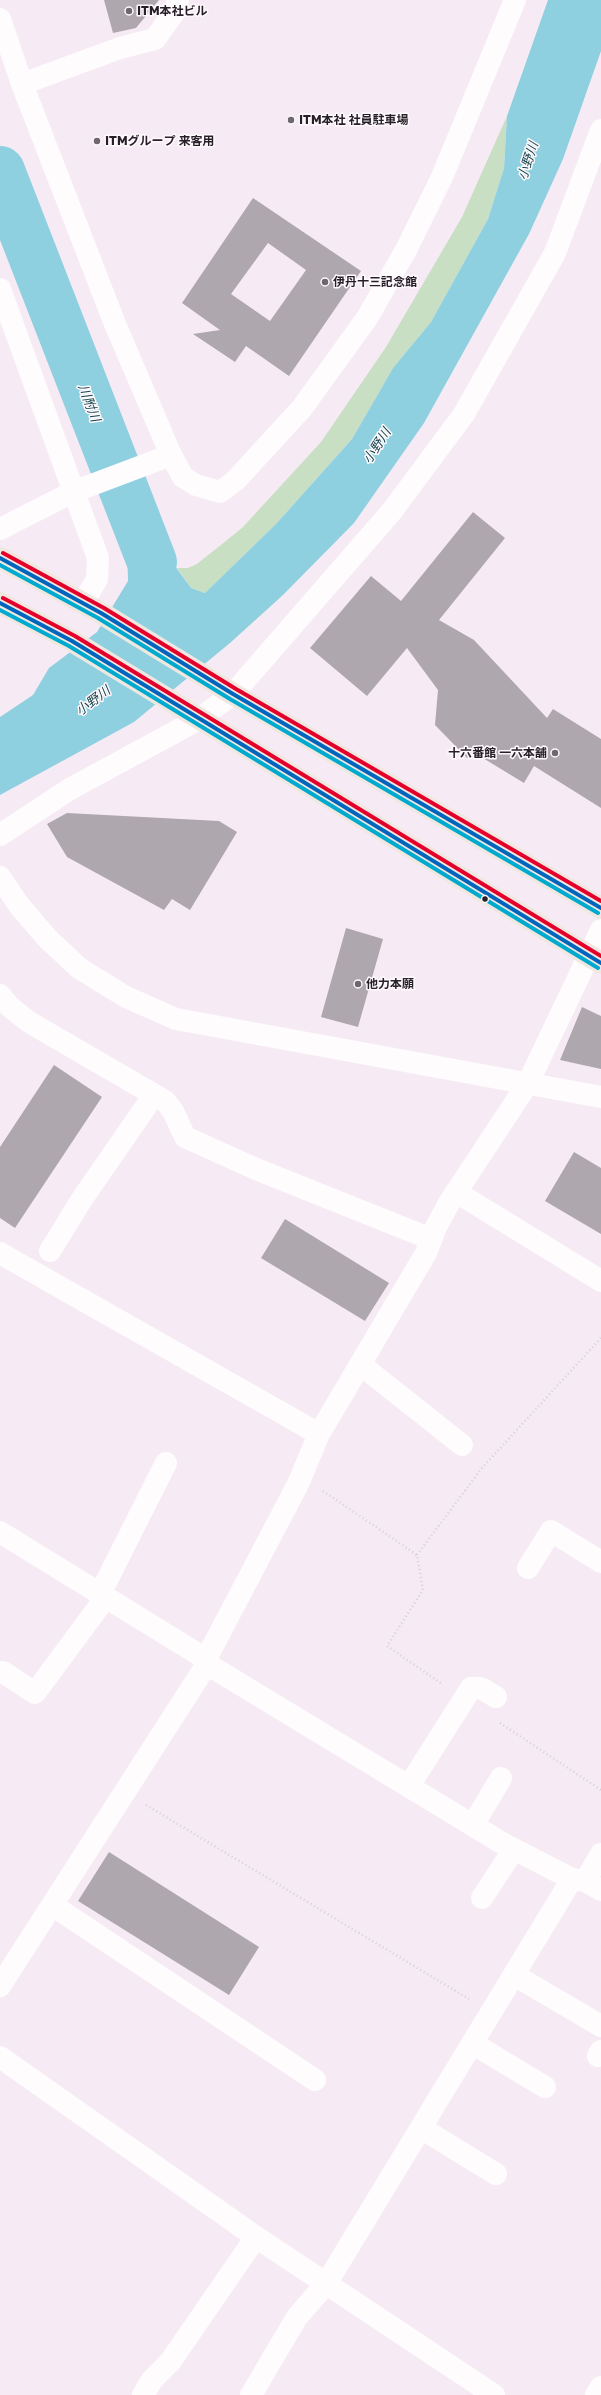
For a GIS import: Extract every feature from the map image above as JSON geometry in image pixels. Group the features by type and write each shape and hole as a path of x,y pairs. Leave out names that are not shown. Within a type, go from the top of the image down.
{"highway":[{"path":"0,558 92,608 213,683 601,908"},
{"path":"0,603 72,642 595,959"}],"street":[{"path":"22,84 120,48 155,39 175,11 178,0"},
{"path":"0,20 22,84 115,324 162,458 183,477 196,485 220,492 235,481 302,408 367,318 406,250 442,177 515,0"},
{"path":"0,835 190,713 233,694 392,511 464,414 555,253 601,130"},
{"path":"0,288 75,491 98,558 97,579 92,608"},
{"path":"0,529 75,491 162,458"},
{"path":"2,888 47,938 79,968 126,997 176,1019 601,1097"},
{"path":"0,1986 207,1662 301,1476 319,1434 426,1253 431,1239 456,1192 528,1083 595,959 601,930"},
{"path":"0,995 9,1006 29,1022 165,1101 174,1111 185,1137 256,1169 431,1239"},
{"path":"50,1251 82,1199 154,1094"},
{"path":"456,1192 601,1281"},
{"path":"0,1254 319,1434"},
{"path":"360,1365 462,1445"},
{"path":"2,1672 35,1693 103,1595 166,1463"},
{"path":"528,1568 551,1531 601,1562"},
{"path":"0,1532 103,1595 207,1662 473,1825 514,1849 586,1883"},
{"path":"409,1786 471,1688 481,1688 496,1697"},
{"path":"473,1825 501,1778"},
{"path":"482,1898 514,1849"},
{"path":"251,2395 297,2317 326,2284 514,1975 586,1883 601,1854"},
{"path":"52,1905 315,2080"},
{"path":"514,1975 601,2026"},
{"path":"472,2043 545,2087"},
{"path":"0,2057 256,2237 494,2395"},
{"path":"421,2128 496,2174"},
{"path":"143,2395 152,2380 170,2362 256,2237"},
{"path":"596,2395 601,2387"}],"path":[{"path":"417,1555 482,1468 601,1338"},
{"path":"301,1476 417,1555 423,1590 387,1646 464,1700"},
{"path":"497,1721 601,1790"},
{"path":"125,1792 491,2013"}],"green space":[{"path":"507,116 504,168 488,219 431,322 393,368 352,439 277,523 205,593 191,588 177,568 188,568 197,564 242,528 321,442 386,347 462,217"}],"water":[{"name":"小野川","path":"548,0 601,0 601,51 563,159 529,234 424,423 354,523 283,595 230,643 134,722 0,795 0,717 33,695 49,668 97,632 128,581 126,499 191,588 205,593 277,523 352,439 393,368 431,322 488,219 504,168 507,116"}],"building":[{"name":"ITM本社ビル","path":"104,0 159,0 136,28 113,33"},
{"name":"伊丹十三記念館","path":"253,198 361,271 289,376 246,346 235,362 193,334 220,330 182,303","holes":["268,243 306,270 270,321 231,294"]},
{"path":"473,512 505,538 439,620 474,640 547,718 553,709 601,739 601,808 534,766 524,783 473,752 467,758 435,725 438,690 407,648 367,696 310,648 371,576 401,601"},
{"path":"67,813 219,821 237,832 190,910 172,899 164,910 67,857 47,824"},
{"path":"346,928 383,939 358,1027 321,1017"},
{"path":"582,1007 601,1016 601,1069 560,1060"},
{"path":"54,1065 102,1097 15,1228 0,1218 0,1147"},
{"path":"574,1152 601,1168 601,1234 545,1201"},
{"path":"285,1219 389,1283 365,1321 261,1258"},
{"path":"109,1852 259,1947 229,1995 78,1901"}],"waterway":[{"name":"川附川","path":"0,171 152,562"}],"transit line":[{"path":"3,553 104,608 236,689 601,901"},
{"path":"0,558 101,613 233,694 601,908"},
{"path":"0,565 98,618 230,699 598,913"},
{"path":"3,598 75,636 601,956"},
{"path":"0,603 72,641 601,963"},
{"path":"0,610 69,646 598,968"}],"place":[{"name":"ITM本社ビル","path":"129,11"},
{"name":"ITM本社 社員駐車場","path":"291,120"},
{"name":"ITMグループ 来客用","path":"97,141"},
{"name":"伊丹十三記念館","path":"325,282"},
{"name":"十六番館 一六本舗","path":"555,753"},
{"name":"他力本願","path":"358,984"}]}
